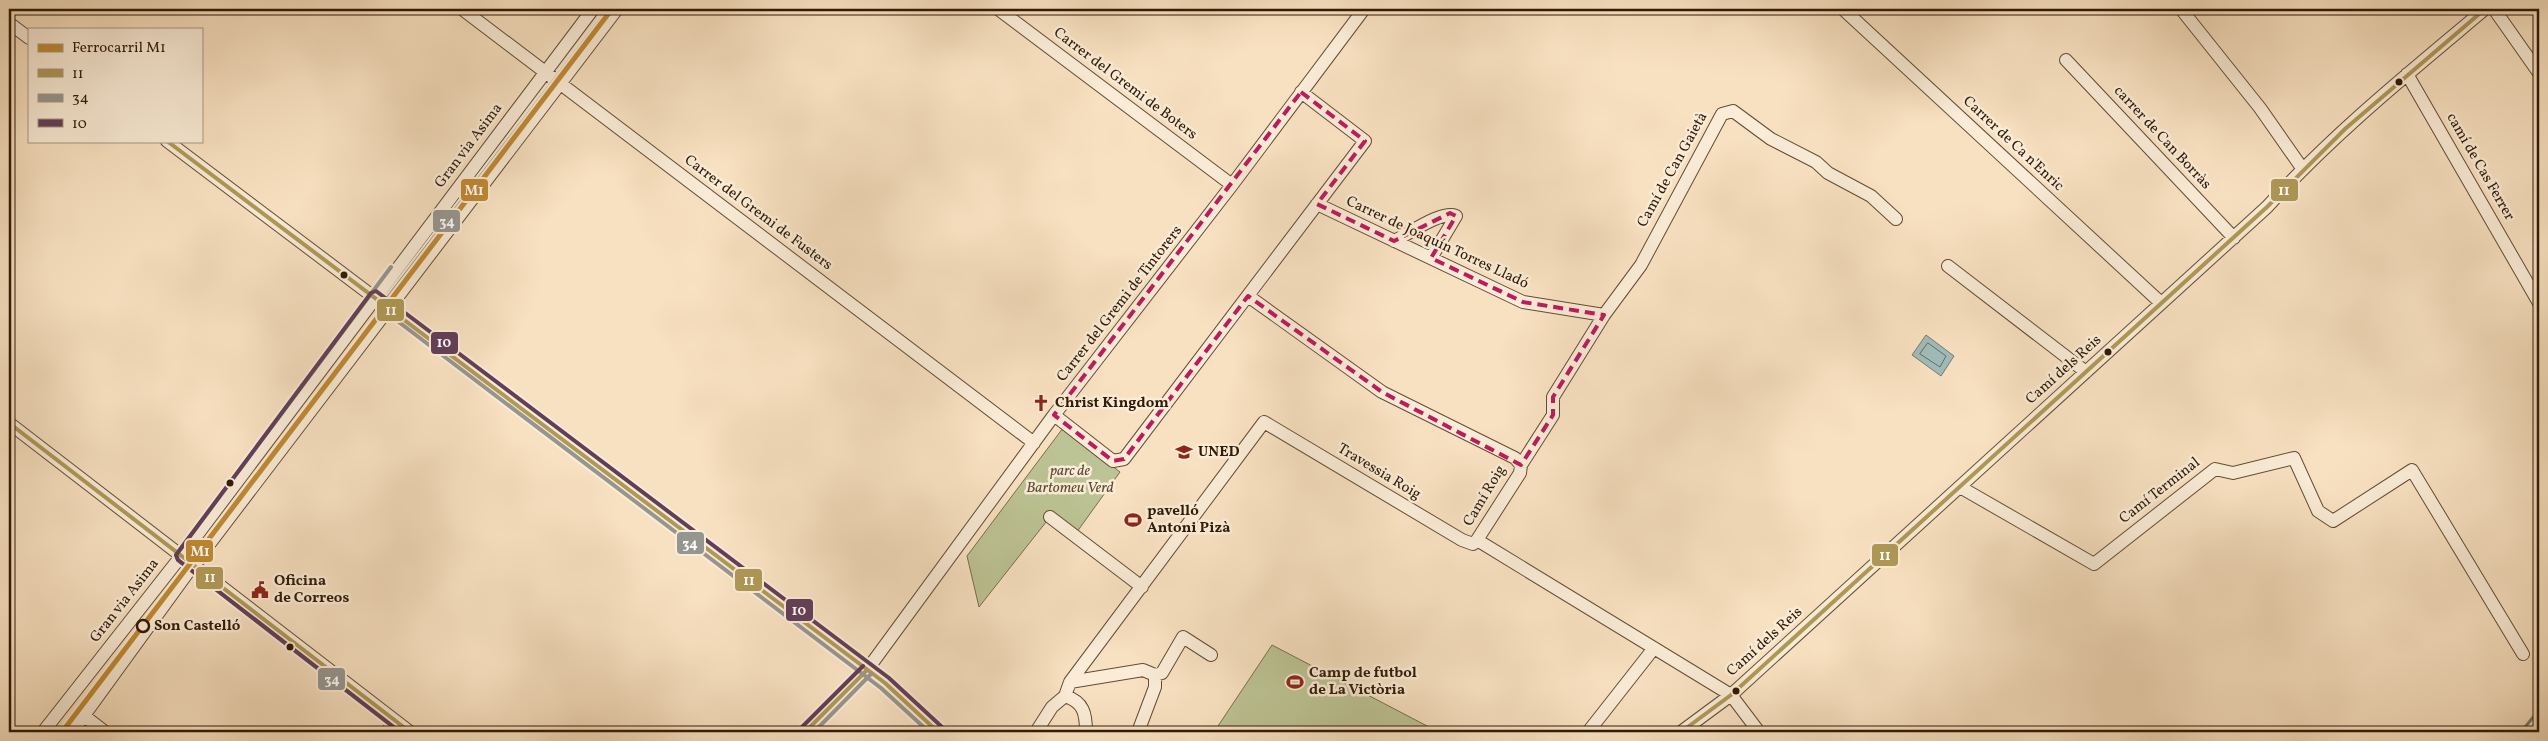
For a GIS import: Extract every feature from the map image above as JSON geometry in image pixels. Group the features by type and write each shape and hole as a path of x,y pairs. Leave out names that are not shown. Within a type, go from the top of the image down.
{"street":[{"name":"Carrer del Gremi de Fusters","path":"462,9 1034,443"},
{"name":"Gran via Asima","path":"42,732 182,555 593,9"},
{"path":"72,732 194,564 249,495 389,307 617,9"},
{"name":"Carrer del Gremi de Boters","path":"998,9 1232,185"},
{"name":"Carrer del Gremi de Tintorers","path":"805,732 867,670 1054,416 1232,185 1364,9"},
{"name":"Carrer de Ca n'Enric","path":"1843,9 2161,304"},
{"path":"2181,9 2260,108 2302,168"},
{"name":"Camí dels Reis","path":"1759,732 1731,695 2234,238 2267,207 2302,168 2407,74 2485,9"},
{"path":"2494,9 2539,73"},
{"path":"9,23 28,37"},
{"name":"carrer de Can Borràs","path":"2066,60 2234,238"},
{"name":"camí de Cas Ferrer","path":"2407,74 2539,303"},
{"path":"1054,416 1113,461 1124,459 1365,141 1301,92"},
{"name":"Camí de Can Gaietà","path":"1521,464 1553,415 1553,397 1604,315 1641,265 1722,114 1732,111 1772,139 1816,162 1828,172 1871,196 1896,219"},
{"path":"168,142 885,682 938,732"},
{"name":"Carrer de Joaquín Torres Lladó","path":"1317,204 1523,302 1604,315"},
{"path":"1394,241 1440,216 1450,214 1456,216 1431,258"},
{"path":"1948,266 2086,372"},
{"name":"Camí Roig","path":"1248,296 1382,392 1515,458 1521,464 1520,473 1477,540 1731,695"},
{"name":"Travessia Roig","path":"1142,587 1264,422 1462,540 1472,544 1477,540"},
{"path":"9,423 410,732"},
{"name":"Camí Terminal","path":"1960,487 2094,564 2215,469 2233,473 2294,458 2318,511 2333,520 2412,470 2523,654"},
{"path":"1036,732 1052,707 1065,696 1070,682 1142,587 1050,517"},
{"path":"1070,682 1143,670 1155,675 1162,673 1182,638 1211,655"},
{"path":"1588,732 1654,648"},
{"path":"1138,732 1155,686 1155,675"},
{"path":"1681,732 1731,695"},
{"path":"1065,696 1076,699 1086,714 1086,732"},
{"path":"83,715 105,732"},
{"path":"387,732 395,721"}],"highlighted area":[{"path":"1301,92 1365,141 1317,204 1394,241 1450,213 1456,216 1431,258 1523,302 1604,315 1553,397 1553,415 1521,465 1382,392 1248,296 1124,459 1113,461 1054,415"}],"green space":[{"name":"parc de Bartomeu Verd","path":"1063,428 1120,472 1074,536 1050,517 979,607 967,556"},
{"name":"Camp de futbol de La Victòria","path":"1272,645 1429,727 1427,732 1214,732"}],"water":[{"path":"1926,335 1954,356 1941,376 1912,355"}],"waterway":[{"path":"2521,732 2539,710"}],"rail line":[{"name":"M1","path":"62,732 612,9"}],"transit line":[{"name":"34","path":"609,9 384,303 383,310 881,688 929,732"},
{"name":"11","path":"1681,732 1731,695 2267,207 2345,129 2485,9"},
{"name":"11","path":"168,142 885,683 938,732"},
{"name":"34","path":"391,267 176,555 178,560 400,732"},
{"name":"10","path":"400,732 178,560 176,555 371,293 376,291 889,678 942,727"},
{"name":"11","path":"9,423 410,732"},
{"name":"10","path":"801,728 863,666"},
{"name":"11","path":"805,732 867,670"},
{"name":"34","path":"814,732 871,674"}],"place":[{"name":"Christ Kingdom","path":"1041,403"},
{"name":"UNED","path":"1184,452"},
{"name":"pavelló Antoni Pizà","path":"1133,520"},
{"name":"Oficina de Correos","path":"260,590"},
{"name":"Son Castelló","path":"143,626"},
{"name":"Camp de futbol de La Victòria","path":"1295,682"}]}
